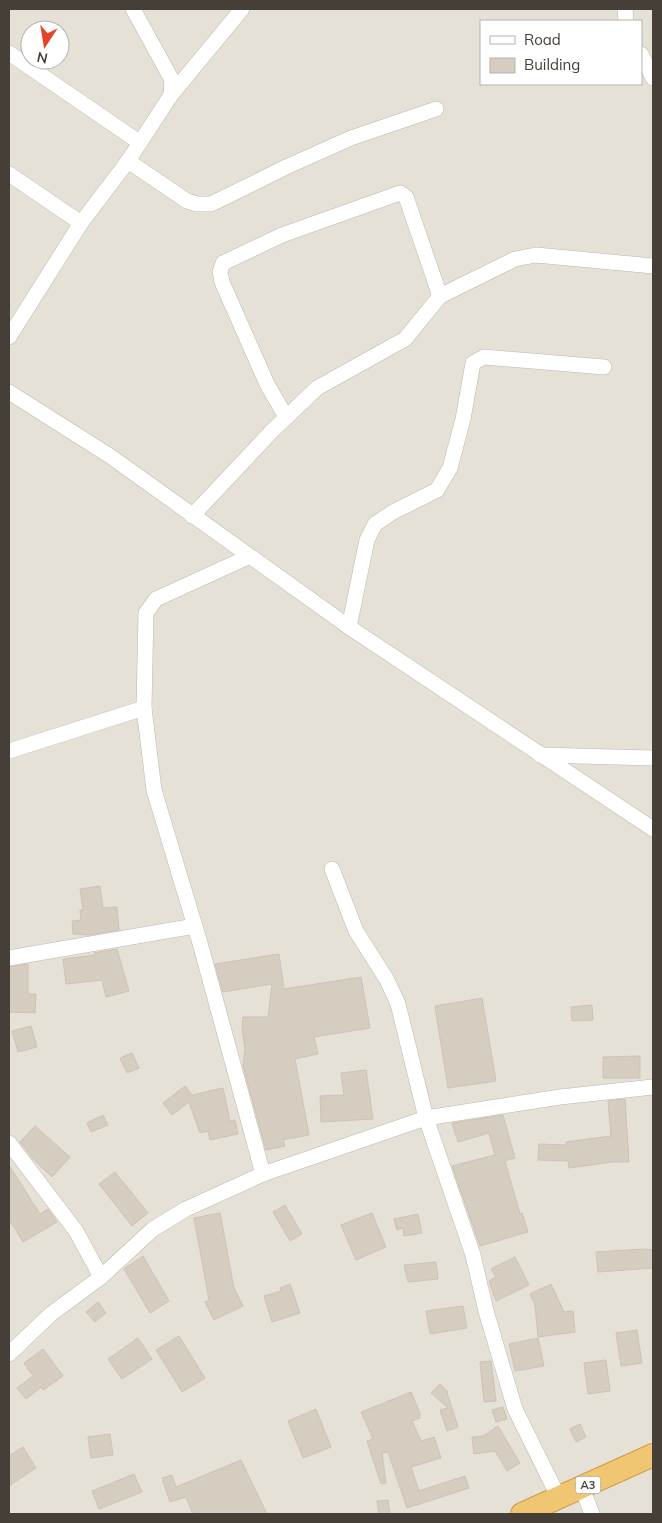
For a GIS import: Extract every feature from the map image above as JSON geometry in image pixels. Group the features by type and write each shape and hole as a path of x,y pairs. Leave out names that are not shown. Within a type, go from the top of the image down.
{"highway":[{"name":"A3","path":"522,1514 653,1455"}],"street":[{"path":"133,9 172,80 171,95"},
{"path":"9,337 81,223 128,161 171,95 242,9"},
{"path":"9,53 139,142"},
{"path":"642,56 653,78"},
{"path":"128,161 187,201 197,204 211,204 351,138 436,109"},
{"path":"9,174 81,223"},
{"path":"286,417 267,384 222,282 220,272 223,263 282,235 400,193 406,197 440,296"},
{"path":"192,516 286,417 317,388 405,339 440,296 515,260 536,255 653,266"},
{"path":"349,627 367,540 375,524 393,512 437,490 450,468 463,419 473,363 484,357 604,367"},
{"path":"9,392 110,456 248,557 349,627 653,829"},
{"path":"248,557 156,599 146,613 144,708 154,790 195,926 263,1174"},
{"path":"9,751 144,708"},
{"path":"540,755 653,758"},
{"path":"332,869 356,930 387,980 398,1004 426,1118 472,1255 493,1338 515,1409 559,1498"},
{"path":"9,958 195,926"},
{"path":"9,1354 71,1297 101,1277 144,1236 163,1222 263,1174 426,1118 560,1097 653,1087"},
{"path":"9,1143 76,1231 101,1277"},
{"path":"582,1488 592,1514"}],"shaded area":[{"path":"9,9 653,9 653,1514 9,1514"}],"building":[{"path":"100,886 103,908 117,907 119,930 89,935 73,934 72,921 81,920 80,910 83,910 80,889"},
{"path":"117,949 129,991 106,997 102,980 66,984 63,959 95,955 94,953"},
{"path":"279,954 284,989 361,977 370,1028 314,1037 318,1054 295,1059 309,1135 283,1140 285,1146 266,1150 243,1066 245,1049 242,1029 243,1017 268,1017 272,984 223,992 215,964"},
{"path":"28,964 28,994 36,994 35,1013 9,1012 9,967"},
{"path":"482,998 496,1081 448,1088 435,1006"},
{"path":"592,1005 593,1020 572,1021 571,1007"},
{"path":"31,1026 37,1047 18,1052 12,1031"},
{"path":"132,1053 139,1068 127,1073 120,1058"},
{"path":"640,1056 640,1078 603,1078 603,1057"},
{"path":"366,1070 373,1119 321,1122 320,1096 344,1095 341,1073"},
{"path":"185,1086 192,1095 223,1088 230,1121 235,1120 238,1134 210,1140 208,1131 200,1133 189,1102 172,1115 163,1103"},
{"path":"625,1099 629,1162 612,1162 569,1168 568,1161 538,1160 539,1144 566,1145 566,1142 611,1136 608,1101"},
{"path":"103,1115 108,1125 91,1132 87,1123"},
{"path":"503,1115 515,1158 505,1161 520,1214 522,1213 528,1232 480,1246 452,1166 495,1155 489,1133 458,1142 452,1123"},
{"path":"35,1126 70,1157 52,1177 35,1161 20,1142"},
{"path":"9,1165 40,1214 48,1209 57,1222 23,1242 9,1219"},
{"path":"115,1172 148,1213 132,1226 99,1184"},
{"path":"285,1205 302,1234 290,1241 273,1212"},
{"path":"220,1213 234,1288 243,1306 214,1320 205,1302 209,1300 194,1218"},
{"path":"372,1213 386,1247 356,1260 341,1225"},
{"path":"418,1214 422,1233 404,1236 403,1228 397,1230 394,1219"},
{"path":"653,1250 653,1268 598,1272 596,1252"},
{"path":"143,1256 169,1301 150,1313 124,1269"},
{"path":"515,1257 529,1285 496,1301 489,1281 496,1277 491,1269"},
{"path":"436,1262 438,1279 408,1282 404,1265"},
{"path":"290,1284 300,1313 272,1322 264,1296 281,1291 280,1288"},
{"path":"551,1284 564,1312 573,1311 575,1332 538,1337 535,1305 530,1294"},
{"path":"98,1302 106,1313 95,1322 86,1312"},
{"path":"463,1306 467,1328 430,1334 426,1311"},
{"path":"637,1330 642,1363 621,1366 616,1333"},
{"path":"179,1336 205,1378 182,1392 156,1350"},
{"path":"138,1338 152,1359 122,1379 108,1359"},
{"path":"538,1338 544,1366 515,1371 509,1344"},
{"path":"43,1349 63,1376 43,1390 41,1387 26,1399 17,1388 33,1376 24,1363"},
{"path":"606,1360 610,1391 588,1394 584,1363"},
{"path":"491,1361 496,1401 484,1402 480,1362"},
{"path":"440,1384 448,1392 458,1427 447,1431 440,1410 448,1408 431,1393"},
{"path":"411,1392 420,1413 420,1418 412,1421 421,1441 434,1437 441,1458 411,1467 419,1491 465,1476 469,1488 407,1508 388,1452 382,1453 386,1483 381,1484 367,1441 373,1439 361,1412"},
{"path":"503,1407 507,1419 496,1422 492,1410"},
{"path":"316,1409 331,1447 303,1458 288,1421"},
{"path":"580,1424 586,1437 576,1442 570,1429"},
{"path":"498,1426 520,1463 507,1471 495,1451 474,1454 472,1437 483,1436"},
{"path":"110,1434 113,1455 91,1458 88,1437"},
{"path":"23,1447 36,1468 9,1486 9,1456"},
{"path":"241,1460 267,1514 193,1514 186,1497 170,1502 162,1478 172,1475 176,1487"},
{"path":"134,1474 142,1492 99,1509 92,1491"},
{"path":"388,1500 390,1514 379,1514 377,1501"}]}
